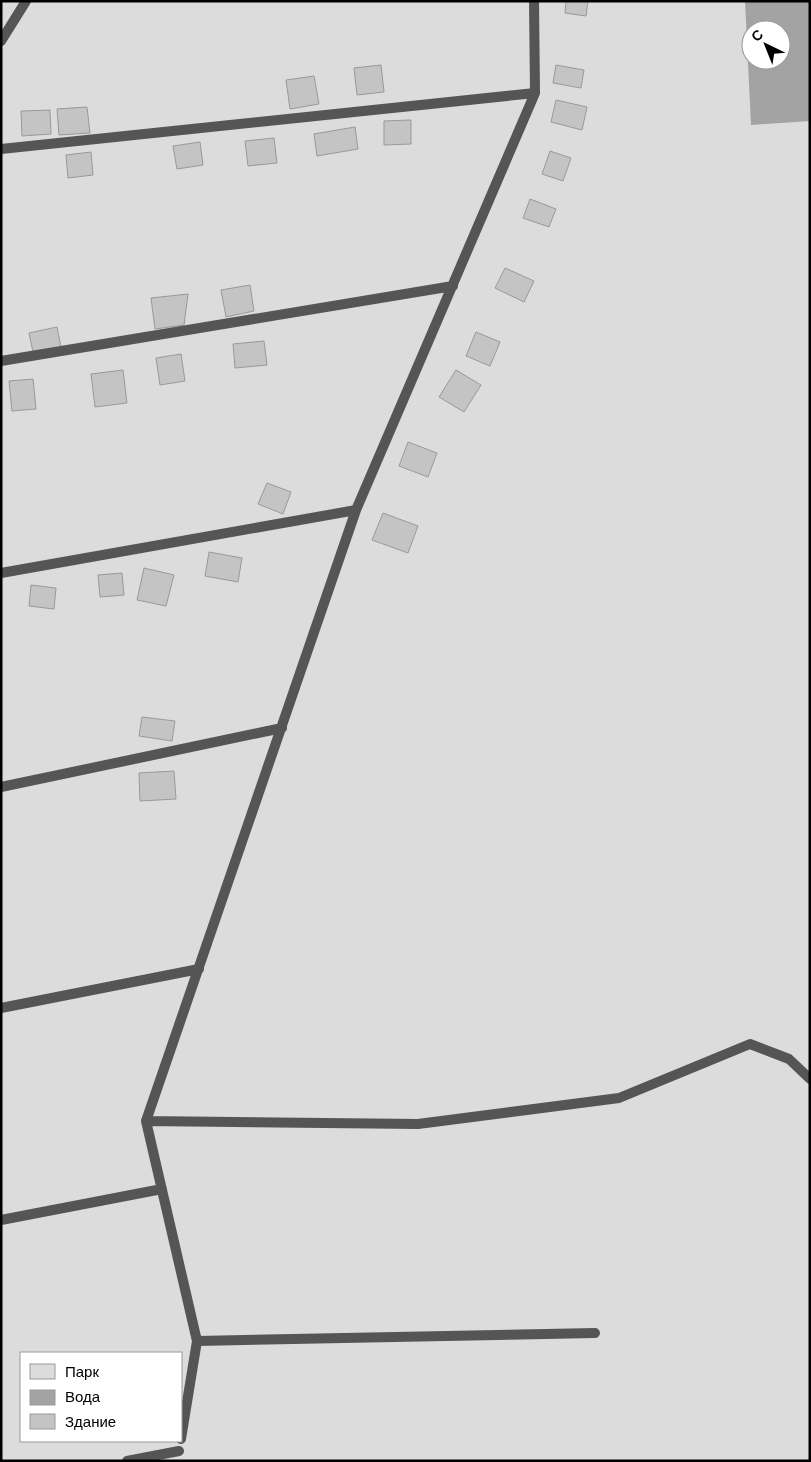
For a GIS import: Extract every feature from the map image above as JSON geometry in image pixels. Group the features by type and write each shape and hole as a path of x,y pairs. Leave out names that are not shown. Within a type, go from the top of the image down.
{"lane":[{"path":"1,41 26,1"},
{"path":"182,1435 197,1341 146,1121 356,510 535,93 534,1"},
{"path":"1,149 535,93"},
{"path":"1,361 453,286"},
{"path":"1,573 356,510"},
{"path":"1,787 282,728"},
{"path":"1,1008 198,969"},
{"path":"146,1121 418,1124 619,1098 750,1044 789,1059 810,1079"},
{"path":"1,1220 162,1189"},
{"path":"197,1341 595,1333"},
{"path":"127,1461 180,1448"}],"green space":[{"path":"1,1 810,1 810,1461 1,1461"}],"water":[{"path":"745,1 810,1 810,121 751,125 748,70 791,70 791,20 746,20"}],"building":[{"path":"566,1 588,1 586,16 565,13"},
{"path":"381,65 384,92 357,95 354,68"},
{"path":"556,65 584,70 581,88 553,83"},
{"path":"314,76 319,104 290,109 286,80"},
{"path":"556,100 587,107 582,130 551,122"},
{"path":"87,107 90,133 59,135 57,109"},
{"path":"50,110 51,134 22,136 21,111"},
{"path":"411,120 411,144 384,145 384,121"},
{"path":"355,127 358,149 317,156 314,134"},
{"path":"274,138 277,163 248,166 245,141"},
{"path":"200,142 203,165 177,169 173,146"},
{"path":"550,151 571,158 563,181 542,174"},
{"path":"91,152 93,175 68,178 66,155"},
{"path":"530,199 556,209 549,227 523,218"},
{"path":"505,268 534,281 524,302 495,288"},
{"path":"250,285 254,311 226,317 221,290"},
{"path":"188,294 184,325 155,329 151,298"},
{"path":"57,327 61,347 33,352 29,333"},
{"path":"476,332 500,342 490,366 466,356"},
{"path":"264,341 267,365 235,368 233,344"},
{"path":"181,354 185,381 160,385 156,358"},
{"path":"123,370 127,403 95,407 91,374"},
{"path":"456,370 481,385 464,412 439,397"},
{"path":"33,379 36,409 12,411 9,381"},
{"path":"408,442 437,453 428,477 399,466"},
{"path":"267,483 291,492 283,514 258,504"},
{"path":"383,513 418,526 408,553 372,540"},
{"path":"209,552 242,558 238,582 205,576"},
{"path":"144,568 174,575 166,606 137,600"},
{"path":"122,573 124,595 100,597 98,575"},
{"path":"31,585 56,588 54,609 29,606"},
{"path":"142,717 175,721 172,741 139,736"},
{"path":"174,771 176,799 140,801 139,773"}]}
